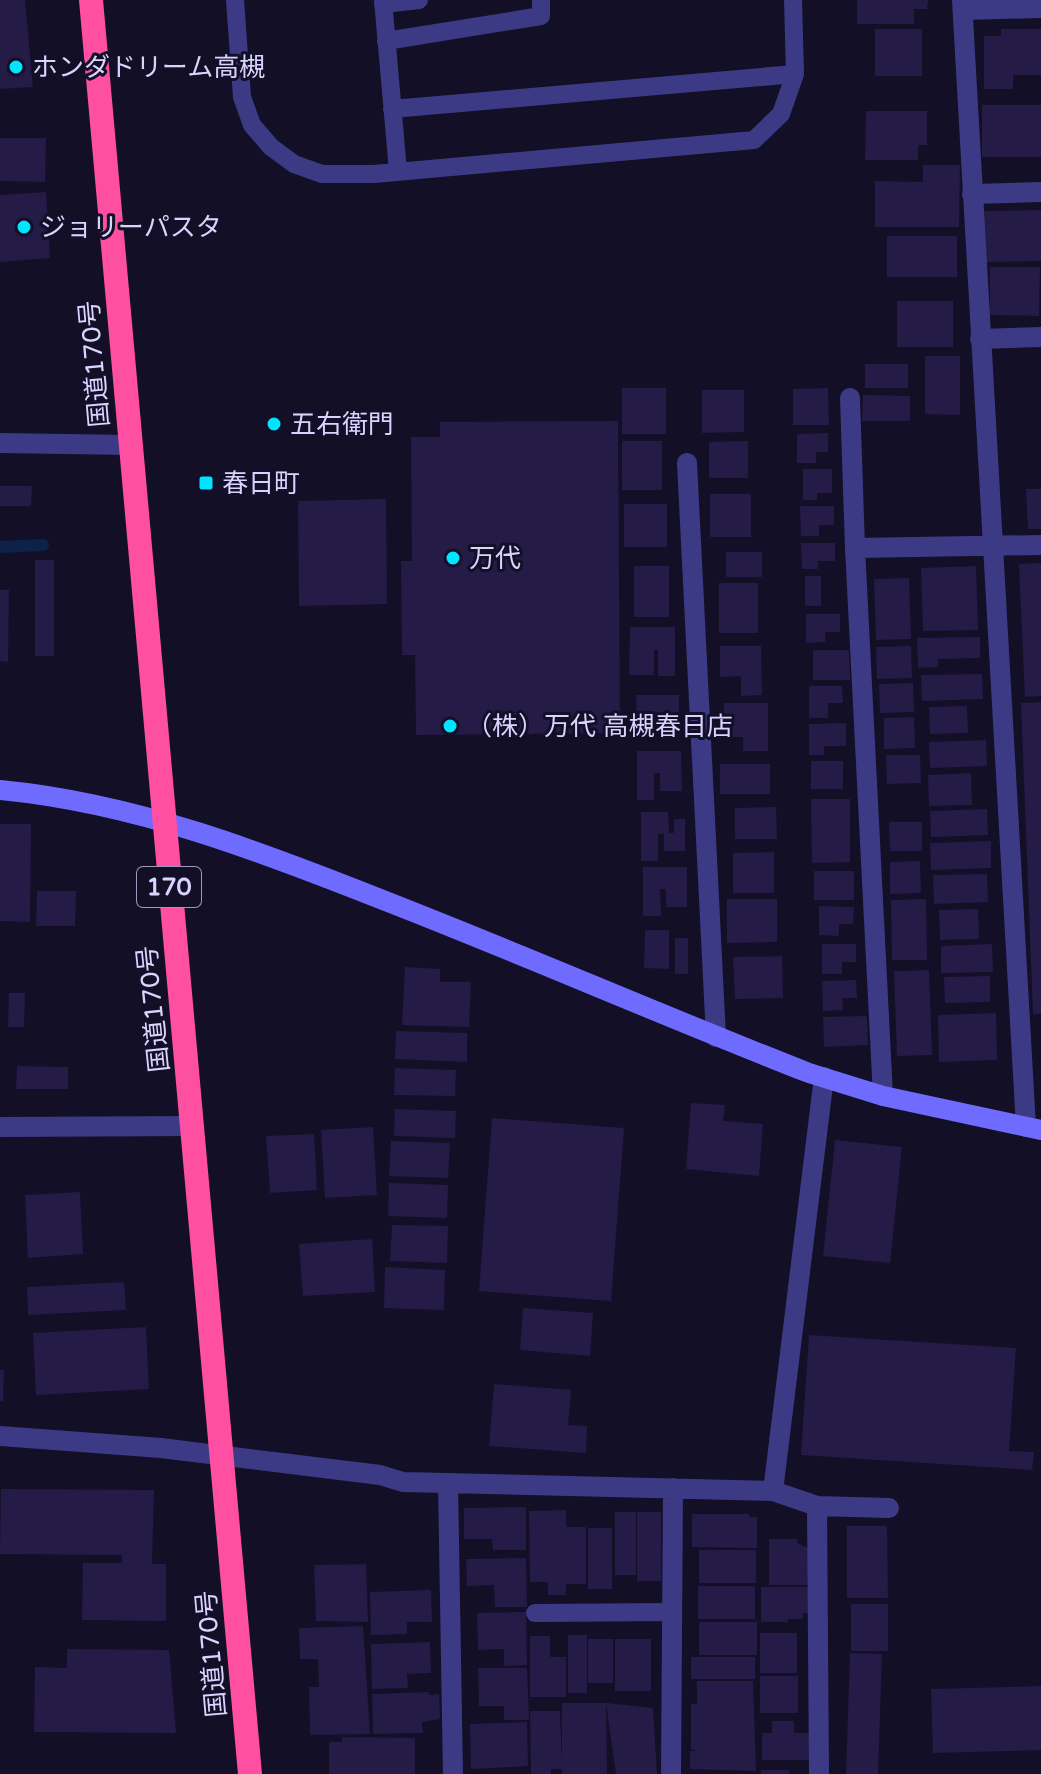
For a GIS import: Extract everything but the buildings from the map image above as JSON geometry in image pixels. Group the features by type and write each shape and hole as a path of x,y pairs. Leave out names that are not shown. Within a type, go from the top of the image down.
{"highway":[{"name":"国道170号","path":"91,0 250,1774"}],"street":[{"path":"0,790 50,795 163,820 314,872 504,947 716,1037 824,1077 883,1096 1034,1128 1032,1053 993,546 963,5 1041,8"},
{"path":"972,194 1041,192"},
{"path":"980,339 1041,337"},
{"path":"850,398 883,1096"},
{"path":"0,443 130,445"},
{"path":"687,463 716,1037"},
{"path":"855,548 1041,545"},
{"path":"773,1491 824,1077"},
{"path":"0,1127 193,1126"},
{"path":"0,1436 161,1448 380,1475 403,1482 773,1491 817,1506 889,1508"},
{"path":"448,1484 453,1774"},
{"path":"671,1774 673,1488"},
{"path":"817,1506 819,1774"}],"lane":[{"path":"235,0 242,97 252,125 271,147 294,164 322,174 398,171 754,140 781,114 795,74 793,0"},
{"path":"398,171 383,2 419,0"},
{"path":"386,41 541,16 541,0"},
{"path":"392,109 795,74"},
{"path":"535,1613 672,1612"}],"waterway":[{"path":"0,547 43,545"}],"place":[{"name":"ホンダドリーム高槻","path":"16,67"},
{"name":"ジョリーパスタ","path":"24,227"},
{"name":"五右衛門","path":"274,424"},
{"name":"春日町","path":"206,483"},
{"name":"万代","path":"453,558"},
{"name":"（株）万代 高槻春日店","path":"450,726"}]}
